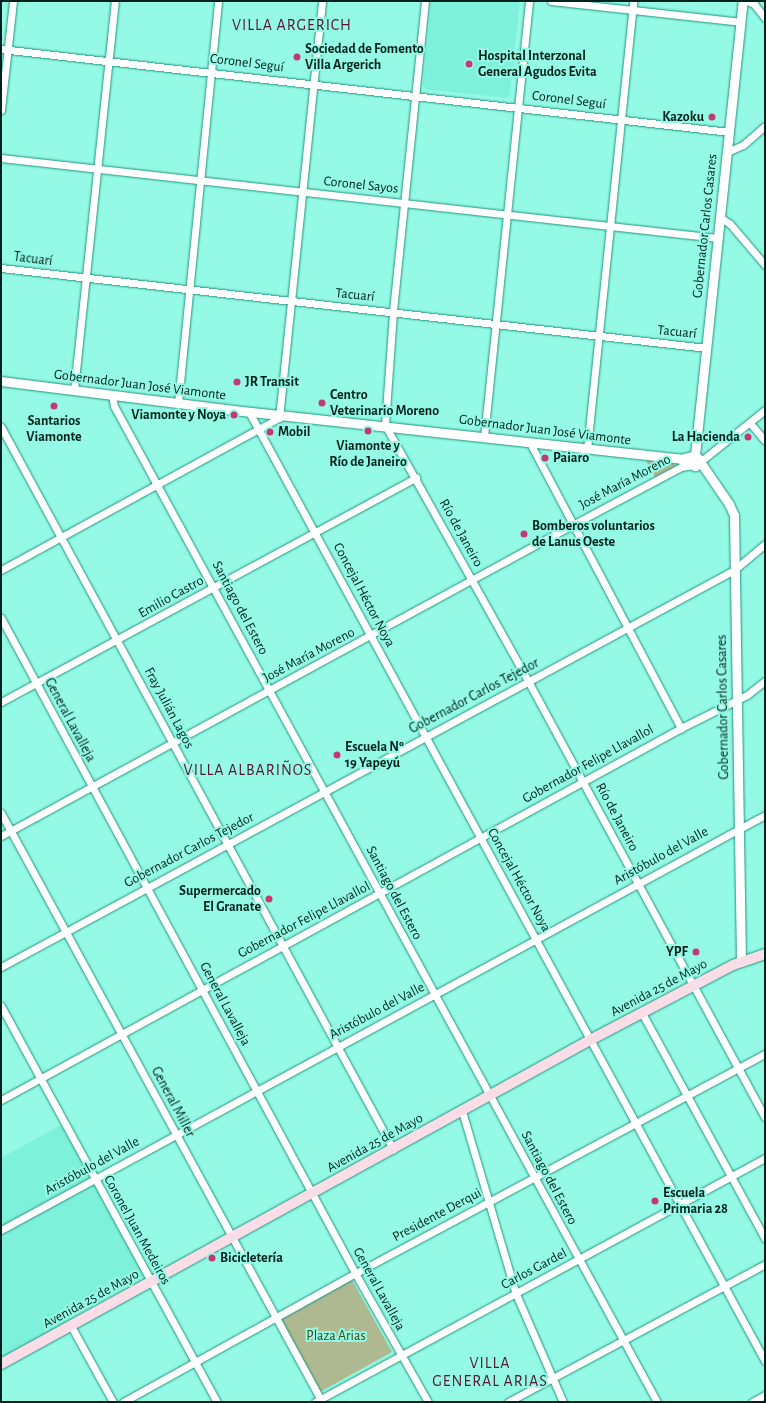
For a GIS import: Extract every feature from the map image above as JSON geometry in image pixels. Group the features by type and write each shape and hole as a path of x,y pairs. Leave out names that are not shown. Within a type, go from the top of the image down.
{"main road":[{"name":"Avenida 25 de Mayo","path":"1,1364 642,1013 741,962 765,954"}],"street":[{"path":"1,110 4,49 13,1"},
{"path":"74,390 115,1"},
{"path":"178,403 218,1"},
{"path":"1,570 275,422 281,414 322,1"},
{"path":"385,425 393,313 425,1"},
{"path":"484,437 529,1"},
{"path":"551,1 740,22"},
{"path":"587,449 634,1"},
{"name":"Gobernador Carlos Casares","path":"741,962 734,515 721,491 696,460 706,348 743,1"},
{"path":"747,1 754,4 765,18"},
{"name":"Coronel Seguí","path":"4,49 729,132"},
{"path":"727,152 743,145 765,126"},
{"name":"Coronel Sayos","path":"1,158 718,238"},
{"path":"720,217 730,224 765,265"},
{"name":"Tacuarí","path":"1,268 706,348"},
{"name":"Gobernador Juan José Viamonte","path":"1,381 249,412 385,425 681,460 696,460"},
{"name":"Santiago del Estero","path":"112,395 114,406 215,588 434,996 657,1402"},
{"name":"José María Moreno","path":"1,836 173,744 574,524 696,460 750,423 765,410"},
{"name":"Concejal Héctor Noya","path":"249,412 316,533 425,737 592,1040 765,1361"},
{"path":"750,423 765,441"},
{"name":"Río de Janeiro","path":"385,425 416,478 583,781 765,1117"},
{"name":"Fray Julián Lagos","path":"1,427 393,1149"},
{"path":"530,443 629,626 681,728"},
{"name":"Emilio Castro","path":"1,702 118,641 416,478"},
{"name":"Gobernador Carlos Tejedor","path":"1,967 734,570 765,544"},
{"name":"General Lavalleja","path":"1,618 312,1194 400,1355 428,1402"},
{"name":"Gobernador Felipe Llavallol","path":"1,1100 380,894 583,781 738,698 765,680"},
{"name":"General Miller","path":"1,813 122,1033 175,1135 232,1237 319,1401"},
{"name":"Aristóbulo del Valle","path":"1,1230 765,815"},
{"name":"Coronel Juan Medeiros","path":"1,1006 150,1282 217,1402"},
{"path":"642,1013 765,1239"},
{"name":"Presidente Derqui","path":"123,1402 356,1273 765,1054"},
{"path":"462,1111 516,1294 563,1402"},
{"name":"Carlos Gardel","path":"319,1401 400,1355 516,1294 765,1158"},
{"path":"508,1402 765,1264"},
{"path":"71,1326 113,1402"},
{"path":"752,1402 765,1395"}],"shaded area":[{"name":"Hospital Interzonal General Agudos Evita","path":"431,1 520,1 510,94 506,98 425,89 423,85"},
{"path":"61,1125 145,1274 1,1360 1,1158"}],"green space":[{"path":"645,459 672,462 675,465 674,469 656,479"},
{"name":"Plaza Arias","path":"352,1280 392,1352 320,1392 280,1320"}],"place":[{"name":"Sociedad de Fomento Villa Argerich","path":"297,57"},
{"name":"Hospital Interzonal General Agudos Evita","path":"469,64"},
{"name":"Kazoku","path":"712,117"},
{"name":"JR Transit","path":"237,382"},
{"name":"Centro Veterinario Moreno","path":"322,403"},
{"name":"Santarios Viamonte","path":"54,406"},
{"name":"Viamonte y Noya","path":"234,415"},
{"name":"Viamonte y Río de Janeiro","path":"368,431"},
{"name":"Mobil","path":"270,432"},
{"name":"La Hacienda","path":"748,437"},
{"name":"Paiaro","path":"545,458"},
{"name":"Bomberos voluntarios de Lanus Oeste","path":"524,534"},
{"name":"Escuela Nº 19 Yapeyú","path":"337,755"},
{"name":"Supermercado El Granate","path":"269,899"},
{"name":"YPF","path":"696,952"},
{"name":"Escuela Primaria 28","path":"655,1201"},
{"name":"Bicicletería","path":"212,1258"}],"district":[{"name":"VILLA ARGERICH","path":"292,25"},
{"name":"VILLA ALBARIÑOS","path":"248,770"},
{"name":"VILLA GENERAL ARIAS","path":"490,1372"}]}
